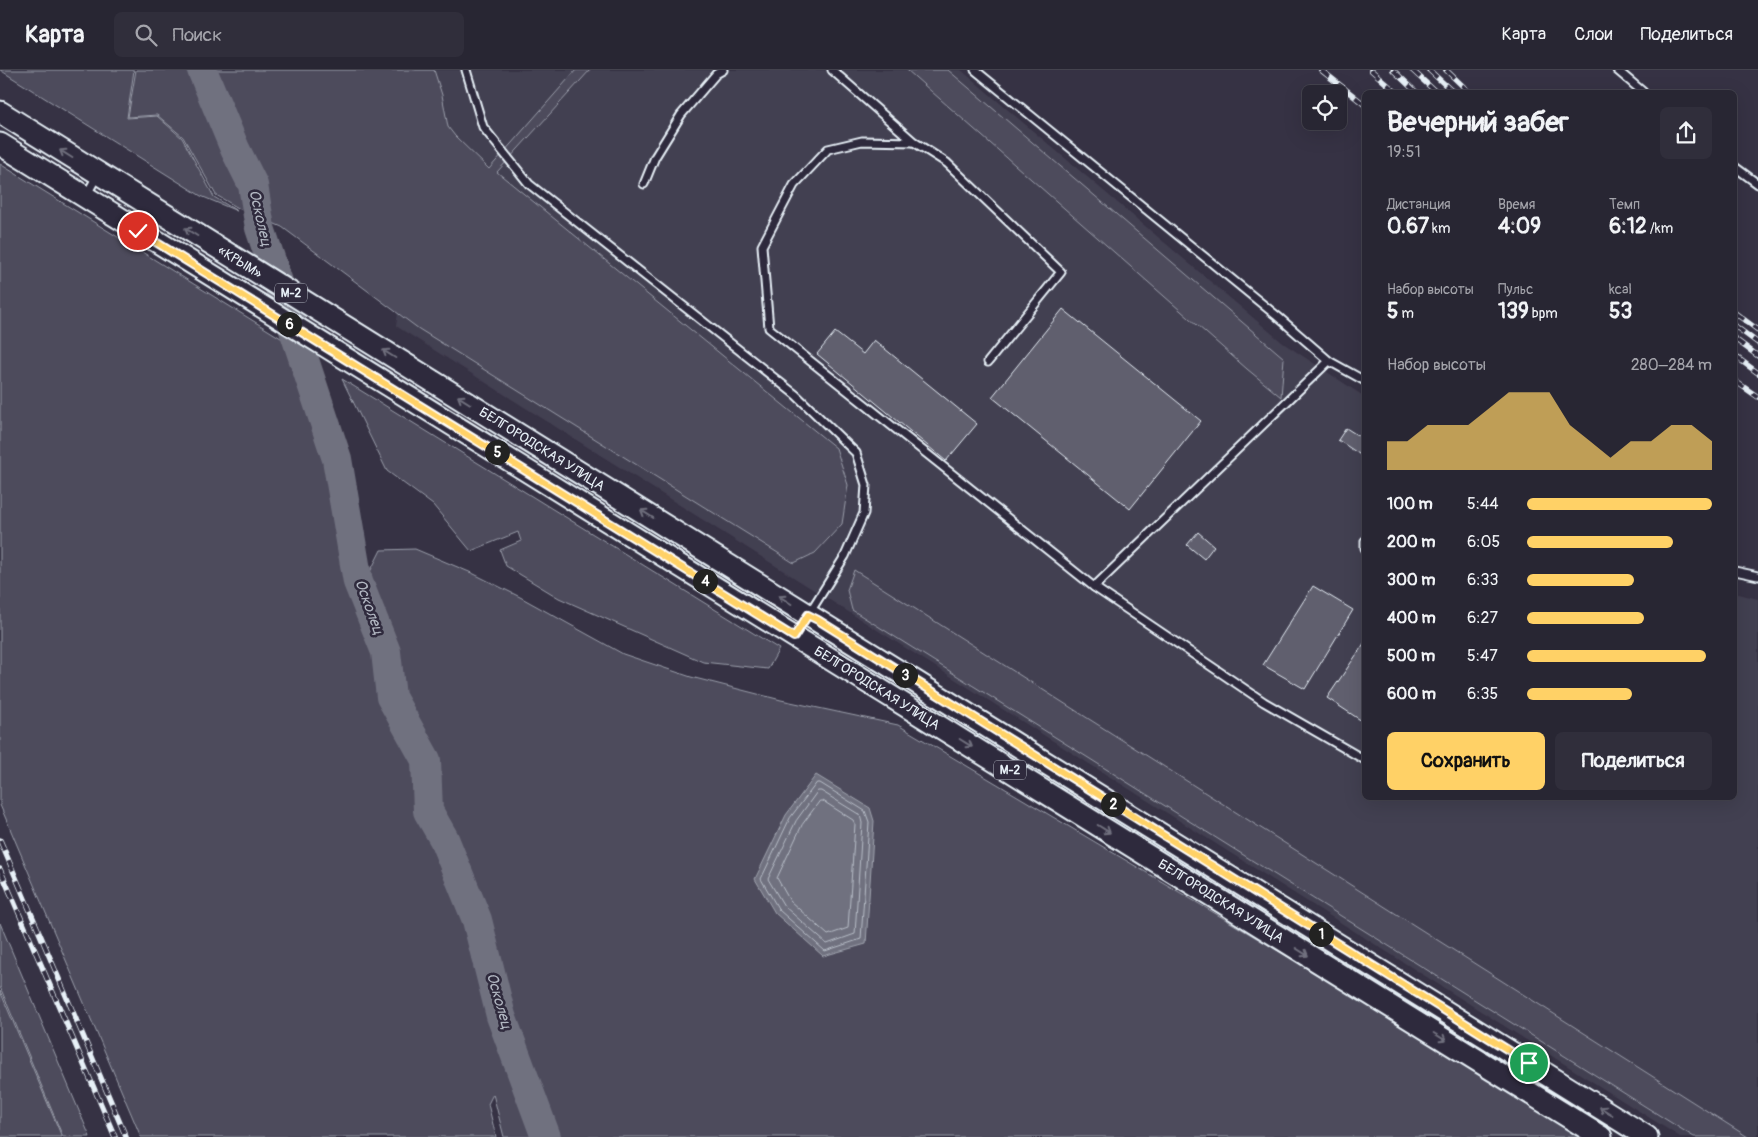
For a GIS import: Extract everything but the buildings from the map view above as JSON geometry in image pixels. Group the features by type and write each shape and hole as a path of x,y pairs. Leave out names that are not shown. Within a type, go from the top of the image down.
{"main road":[{"name":"М-2","path":"0,112 98,174"},
{"name":"БЕЛГОРОДСКАЯ УЛИЦА","path":"0,144 1601,1137"},
{"name":"«КРЫМ»","path":"98,174 430,379"},
{"name":"БЕЛГОРОДСКАЯ УЛИЦА","path":"430,379 1647,1137"},
{"path":"794,637 808,615"}],"lane":[{"path":"466,70 484,127 529,184 796,395 856,453 866,485 864,513 845,556 808,615"},
{"path":"644,184 656,157 682,115 716,74 723,70"},
{"path":"832,70 914,142 947,163 1061,272 988,362"},
{"path":"975,70 1277,316 1329,361 1362,379"},
{"path":"1618,70 1641,90"},
{"path":"914,142 862,141 828,149 794,184 762,246 769,328 1094,587 1264,702 1362,758"},
{"path":"1737,168 1758,184"},
{"path":"85,198 98,174"},
{"path":"1094,587 1329,361"},
{"path":"1737,571 1758,576"}],"shaded area":[{"path":"0,70 134,70 127,118 157,116 182,138 214,197 237,211 201,196"},
{"path":"136,70 434,70 442,95 448,127 489,169 576,70 590,70 497,172 836,448 848,485 842,524 815,553 794,563 419,329 282,227 240,209 216,195 183,137 157,115 128,117"},
{"path":"434,70 961,70 1283,343 1362,395 1362,800 1737,800 1737,594 1758,599 1758,1137 1680,1137 396,326"},
{"path":"907,70 948,70 1284,358 1281,397 1247,369"},
{"path":"0,164 297,348 299,360 333,460 355,583 382,654 384,691 421,760 421,810 426,815 474,922 498,1017 541,1137 504,1137 493,1094 488,1104 496,1137 141,1137 0,805"},
{"path":"342,379 779,649 768,669 703,662 559,598 506,566 500,550 521,541 518,532 471,551 433,505 387,471"},
{"path":"415,549 474,574 520,597 623,654 691,677 781,700 898,725 1398,1022 1579,1137 550,1137 509,1015 471,872 439,806 436,762 402,698 392,637 368,576 381,550"},
{"path":"854,570 1748,1137 1694,1137 852,610 847,590"},
{"path":"0,923 90,1137 63,1137 0,987"},
{"path":"0,991 62,1137 0,1137"}],"water":[{"path":"816,775 870,808 874,821 866,944 823,956 775,913 755,879 786,815"}],"waterway":[{"name":"Осколец","path":"202,70 235,149 253,185 260,228 337,459 358,582 386,652 391,697 426,760 428,811 444,839 477,920 501,1016 546,1137"}],"railway":[{"path":"1321,70 1362,103"},
{"path":"1371,70 1394,90"},
{"path":"1393,70 1414,90"},
{"path":"1412,70 1434,90"},
{"path":"1429,70 1451,90"},
{"path":"1446,70 1467,90"},
{"path":"1737,314 1758,330"},
{"path":"1737,327 1758,343"},
{"path":"1737,340 1758,356"},
{"path":"1737,357 1758,373"},
{"path":"1737,382 1758,397"},
{"path":"0,840 126,1137"},
{"path":"0,869 115,1137"}],"route":[{"path":"138,231 794,637 808,615 818,620 1529,1063"}]}
